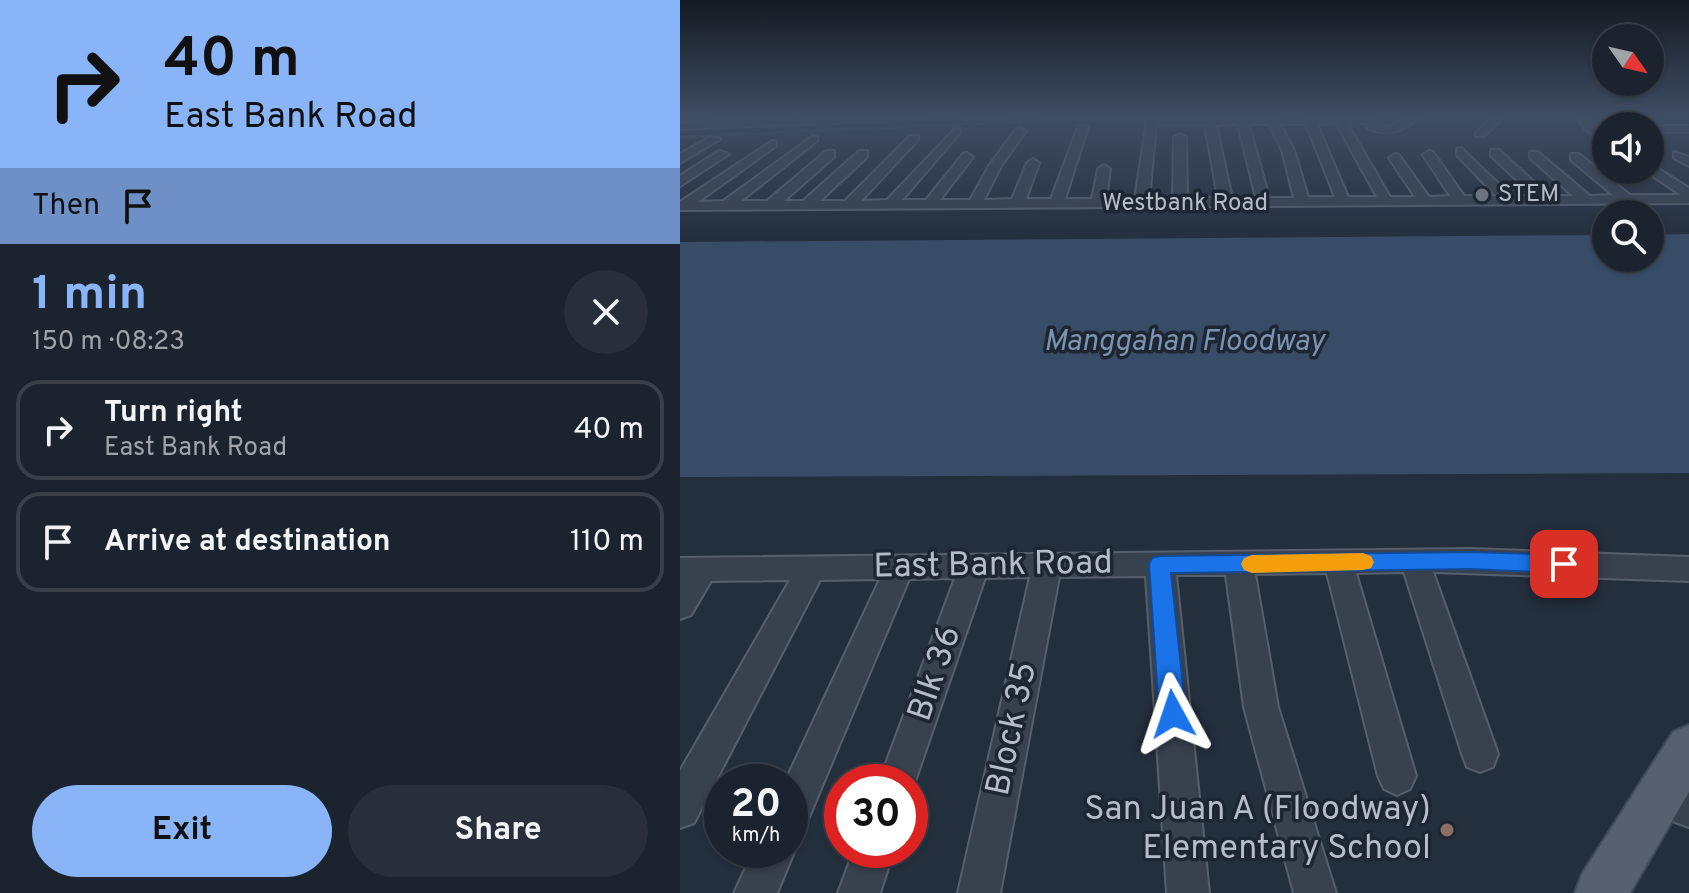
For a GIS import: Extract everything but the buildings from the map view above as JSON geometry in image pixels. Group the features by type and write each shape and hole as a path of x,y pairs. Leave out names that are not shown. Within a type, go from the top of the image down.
{"main road":[{"path":"1601,893 1685,778"}],"street":[{"path":"680,182 717,158"},
{"path":"681,206 752,158"},
{"path":"726,206 789,158"},
{"path":"770,206 826,158"},
{"path":"806,206 859,158"},
{"path":"849,205 895,158"},
{"path":"890,205 932,158"},
{"path":"929,205 966,158"},
{"path":"974,205 1001,158"},
{"path":"1056,205 1072,158"},
{"path":"1141,204 1145,158"},
{"path":"1180,158 1180,204"},
{"path":"1217,158 1226,204"},
{"path":"1252,158 1264,204"},
{"path":"1290,158 1303,204"},
{"path":"1325,158 1344,203"},
{"path":"1361,158 1387,203"},
{"path":"1395,158 1426,202"},
{"path":"1431,158 1461,202"},
{"path":"1466,158 1509,202"},
{"path":"1500,158 1547,201"},
{"path":"1537,158 1588,201"},
{"path":"1576,158 1627,200"},
{"path":"1017,205 1033,163"},
{"path":"1098,204 1104,169"},
{"path":"1664,179 1689,197"},
{"name":"Westbank Road","path":"1627,200 1689,197"},
{"name":"Westbank Road","path":"681,206 1592,201"},
{"name":"East Bank Road","path":"691,570 1470,560 1689,569"},
{"path":"1415,561 1480,754"},
{"path":"1338,562 1397,776"},
{"path":"1160,564 1188,893"},
{"path":"1239,564 1251,662 1261,707 1315,893"},
{"name":"Block 35","path":"979,893 1047,565"},
{"name":"Blk 36","path":"904,764 974,566"},
{"path":"808,774 900,567"},
{"path":"680,809 812,568"},
{"path":"680,606 691,570"},
{"path":"755,893 767,868"},
{"path":"859,893 868,868"}],"water":[{"name":"Manggahan Floodway","path":"1689,234 1689,473 680,477 680,242 1592,235 1592,272 1664,272 1664,235"}],"slow traffic":[{"path":"1252,564 1363,562"}],"place":[{"name":"STEM","path":"1482,195"},
{"name":"San Juan A (Floodway) Elementary School","path":"1447,830"}],"route":[{"path":"1173,714 1160,564 1470,560 1564,564"}]}
